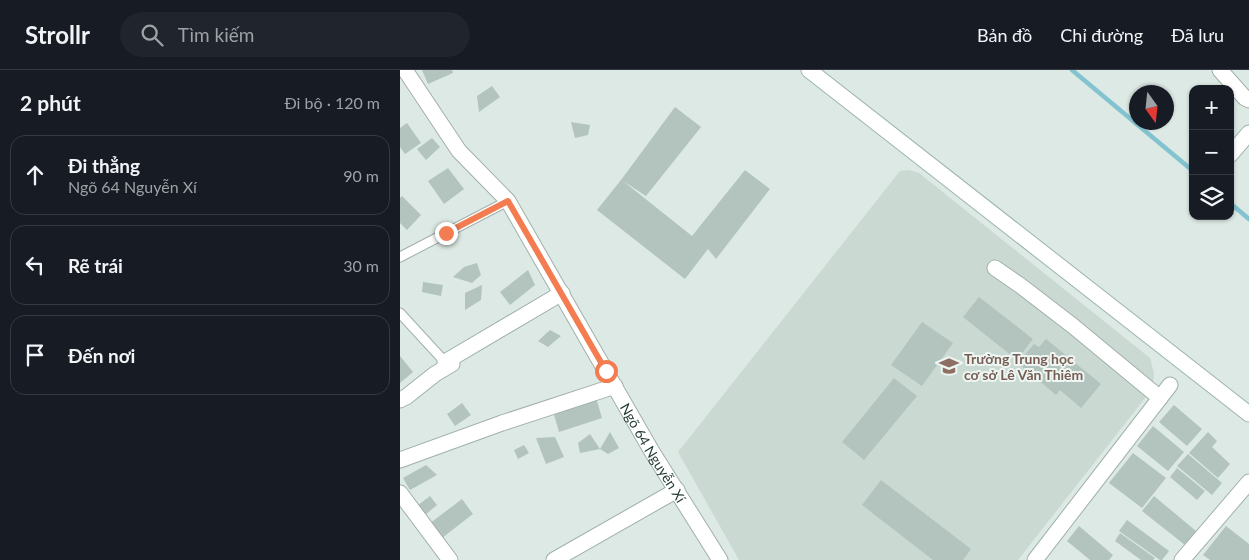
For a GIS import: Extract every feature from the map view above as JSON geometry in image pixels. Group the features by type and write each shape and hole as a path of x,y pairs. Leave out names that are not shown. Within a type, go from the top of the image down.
{"street":[{"name":"Ngõ 64 Nguyễn Xí","path":"404,70 459,151 508,201 651,450 720,560"},
{"path":"809,70 1249,414"},
{"path":"1220,70 1249,100"},
{"path":"1234,150 1249,133"},
{"path":"995,268 1073,326 1160,398"},
{"path":"445,362 562,294"},
{"path":"400,400 452,364 445,362"},
{"path":"1035,560 1170,385"},
{"path":"400,460 502,423 615,386"},
{"path":"1182,560 1249,482"},
{"path":"554,560 677,490"},
{"path":"400,493 450,560"}],"lane":[{"path":"400,257 508,201"},
{"path":"400,313 445,362"}],"shaded area":[{"name":"Trường Trung học cơ sở Lê Văn Thiêm","path":"909,170 919,173 1150,358 1154,373 1153,388 1018,560 739,560 678,452 900,171"}],"building":[{"path":"422,70 452,70 453,73 428,84"},
{"path":"492,86 500,97 479,112 477,96"},
{"path":"675,107 701,127 646,196 623,181 692,236 745,170 770,189 716,259 708,249 685,279 597,210"},
{"path":"571,122 590,125 588,135 575,138"},
{"path":"407,123 421,143 405,154 400,147 400,128"},
{"path":"432,138 440,147 426,160 417,149"},
{"path":"448,168 464,189 444,204 428,181"},
{"path":"402,196 421,215 407,230 400,223 400,198"},
{"path":"477,263 481,275 472,283 453,277 464,267"},
{"path":"528,270 535,285 510,305 500,292"},
{"path":"423,282 443,285 441,296 422,292"},
{"path":"482,285 481,300 465,310 465,293"},
{"path":"979,297 1033,339 1017,360 963,317"},
{"path":"922,322 953,343 922,386 891,365"},
{"path":"550,330 561,336 548,347 538,341"},
{"path":"1046,339 1101,384 1081,408 1060,390 1056,395 1018,363 1034,344 1039,347"},
{"path":"400,356 413,372 400,383"},
{"path":"894,378 917,396 864,460 842,442"},
{"path":"596,398 602,418 559,432 553,411"},
{"path":"462,403 471,415 455,426 447,414"},
{"path":"1174,405 1202,429 1187,446 1159,422"},
{"path":"1153,426 1184,452 1168,471 1137,446"},
{"path":"610,432 619,448 608,454 600,449"},
{"path":"1208,432 1217,441 1212,447 1230,464 1218,478 1189,453"},
{"path":"590,434 600,449 580,453 578,443"},
{"path":"555,437 564,457 546,464 536,438"},
{"path":"524,445 529,453 518,459 514,450"},
{"path":"1133,453 1166,478 1142,508 1109,483"},
{"path":"1188,454 1222,483 1212,495 1177,466"},
{"path":"426,465 437,475 410,490 403,478"},
{"path":"1177,468 1205,491 1197,500 1170,477"},
{"path":"881,480 971,549 963,560 933,560 862,505"},
{"path":"430,496 437,505 425,515 417,506"},
{"path":"1154,496 1196,531 1185,545 1142,511"},
{"path":"462,499 473,514 442,538 425,527"},
{"path":"1127,520 1169,551 1162,560 1119,531"},
{"path":"1079,526 1113,555 1109,560 1090,560 1067,541"},
{"path":"1226,526 1249,544 1249,560 1210,560 1203,555"},
{"path":"1120,533 1155,558 1153,560 1141,560 1115,541"}],"waterway":[{"path":"1072,70 1189,168"},
{"path":"1234,206 1249,219"}],"place":[{"name":"Trường Trung học cơ sở Lê Văn Thiêm","path":"949,366"}],"route":[{"path":"446,233 508,201 606,371"}]}
